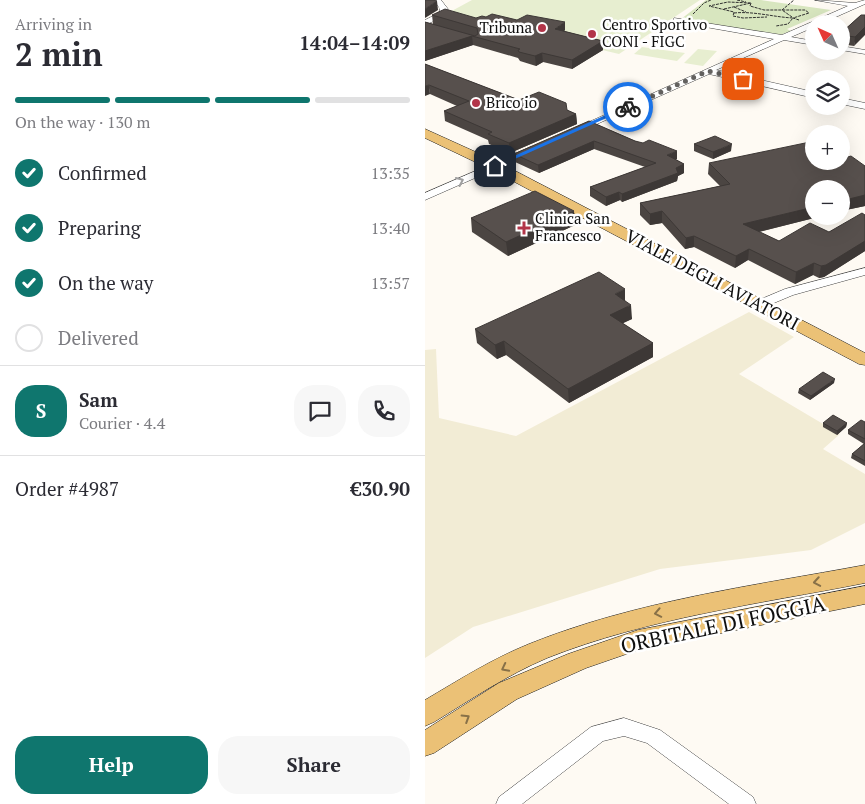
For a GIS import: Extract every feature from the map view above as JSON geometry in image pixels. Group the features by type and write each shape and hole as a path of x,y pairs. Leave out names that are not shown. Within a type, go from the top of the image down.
{"main road":[{"name":"VIALE DEGLI AVIATORI","path":"425,133 489,163 865,360"},
{"name":"ORBITALE DI FOGGIA","path":"425,714 481,680 536,652 595,630 647,616 865,574"},
{"name":"ORBITALE DI FOGGIA","path":"425,744 509,691 577,661 638,640 865,595"}],"street":[{"path":"428,26 442,14 444,9 437,0"},
{"path":"818,0 855,5"},
{"path":"832,15 865,1"},
{"path":"677,20 805,41"},
{"path":"571,132 805,27"},
{"path":"850,50 865,52"},
{"path":"708,71 805,93"},
{"path":"850,103 865,106"},
{"path":"425,187 544,144"},
{"path":"425,197 489,163"},
{"path":"758,305 789,292 865,271"},
{"path":"506,804 598,733 624,727 653,736 746,804"}],"path":[{"path":"697,17 693,14 711,0"},
{"path":"737,0 751,3"},
{"path":"724,9 729,6 751,3 754,0"},
{"path":"782,10 794,0"},
{"path":"751,3 728,2 709,6 714,9 724,9 734,13 746,12 771,17 793,18 805,22"},
{"path":"751,3 750,6 764,10 805,10 809,13 793,18 788,24 770,28"},
{"path":"729,6 743,9 746,12"},
{"path":"782,10 793,18"},
{"path":"734,13 733,16 743,18 759,19 771,17"}],"shaded area":[{"path":"749,312 794,337 739,374 840,434 823,449 865,474 865,523 811,550 660,569 473,627 425,658 425,350 436,349 439,418 516,436"}],"green space":[{"name":"Centro Sportivo CONI - FIGC","path":"472,0 700,0 619,54 448,13"},
{"path":"706,0 761,0 831,10 819,15 805,15 805,21 787,29 791,31 780,35 681,19"},
{"path":"642,47 685,53 677,61 634,54"},
{"path":"698,49 717,51 703,66 684,63"}],"building":[{"path":"425,0 433,0 437,1 425,9"},
{"path":"445,9 476,18 492,14 517,20 527,15 565,22 555,29 603,41 572,60 542,53 535,56 519,52 518,50 520,49 472,36 425,51 425,22 475,36 478,34 477,28 432,15"},
{"path":"861,15 865,15 865,27 855,37 850,36 850,25"},
{"path":"425,64 519,100 539,92 566,103 567,110 576,114 509,143 488,134 492,132 444,111 469,101 429,85 425,86"},
{"path":"589,121 635,141 643,143 649,140 677,151 667,155 684,164 676,168 678,173 622,194 619,192 606,197 590,187 656,163 594,141 538,165 514,154"},
{"path":"715,136 732,144 713,152 694,144"},
{"path":"805,143 805,170 850,170 851,156 865,166 865,195 850,199 850,180 805,180 805,209 743,224 779,241 807,225 814,225 829,232 841,225 850,225 850,220 862,213 865,215 865,241 826,265 821,266 814,263 796,272 749,249 736,256 694,236 686,238 662,211 650,214 640,203 730,184 709,163"},
{"path":"535,191 574,211 506,242 471,218"},
{"path":"599,272 625,289 615,294 631,305 610,315 653,343 568,389 504,341 495,345 475,329"},
{"path":"823,372 835,379 811,396 799,389"},
{"path":"833,415 847,423 837,431 823,423"},
{"path":"861,420 865,422 865,439 848,430"},
{"path":"865,443 865,461 852,454"}],"way so far":[{"path":"628,107 708,71 743,79"}],"place":[{"name":"Tribuna","path":"542,28"},
{"name":"Centro Sportivo CONI - FIGC","path":"592,34"},
{"name":"Brico io","path":"476,103"},
{"name":"Clinica San Francesco","path":"524,228"}],"route":[{"path":"495,166 628,107"}]}
